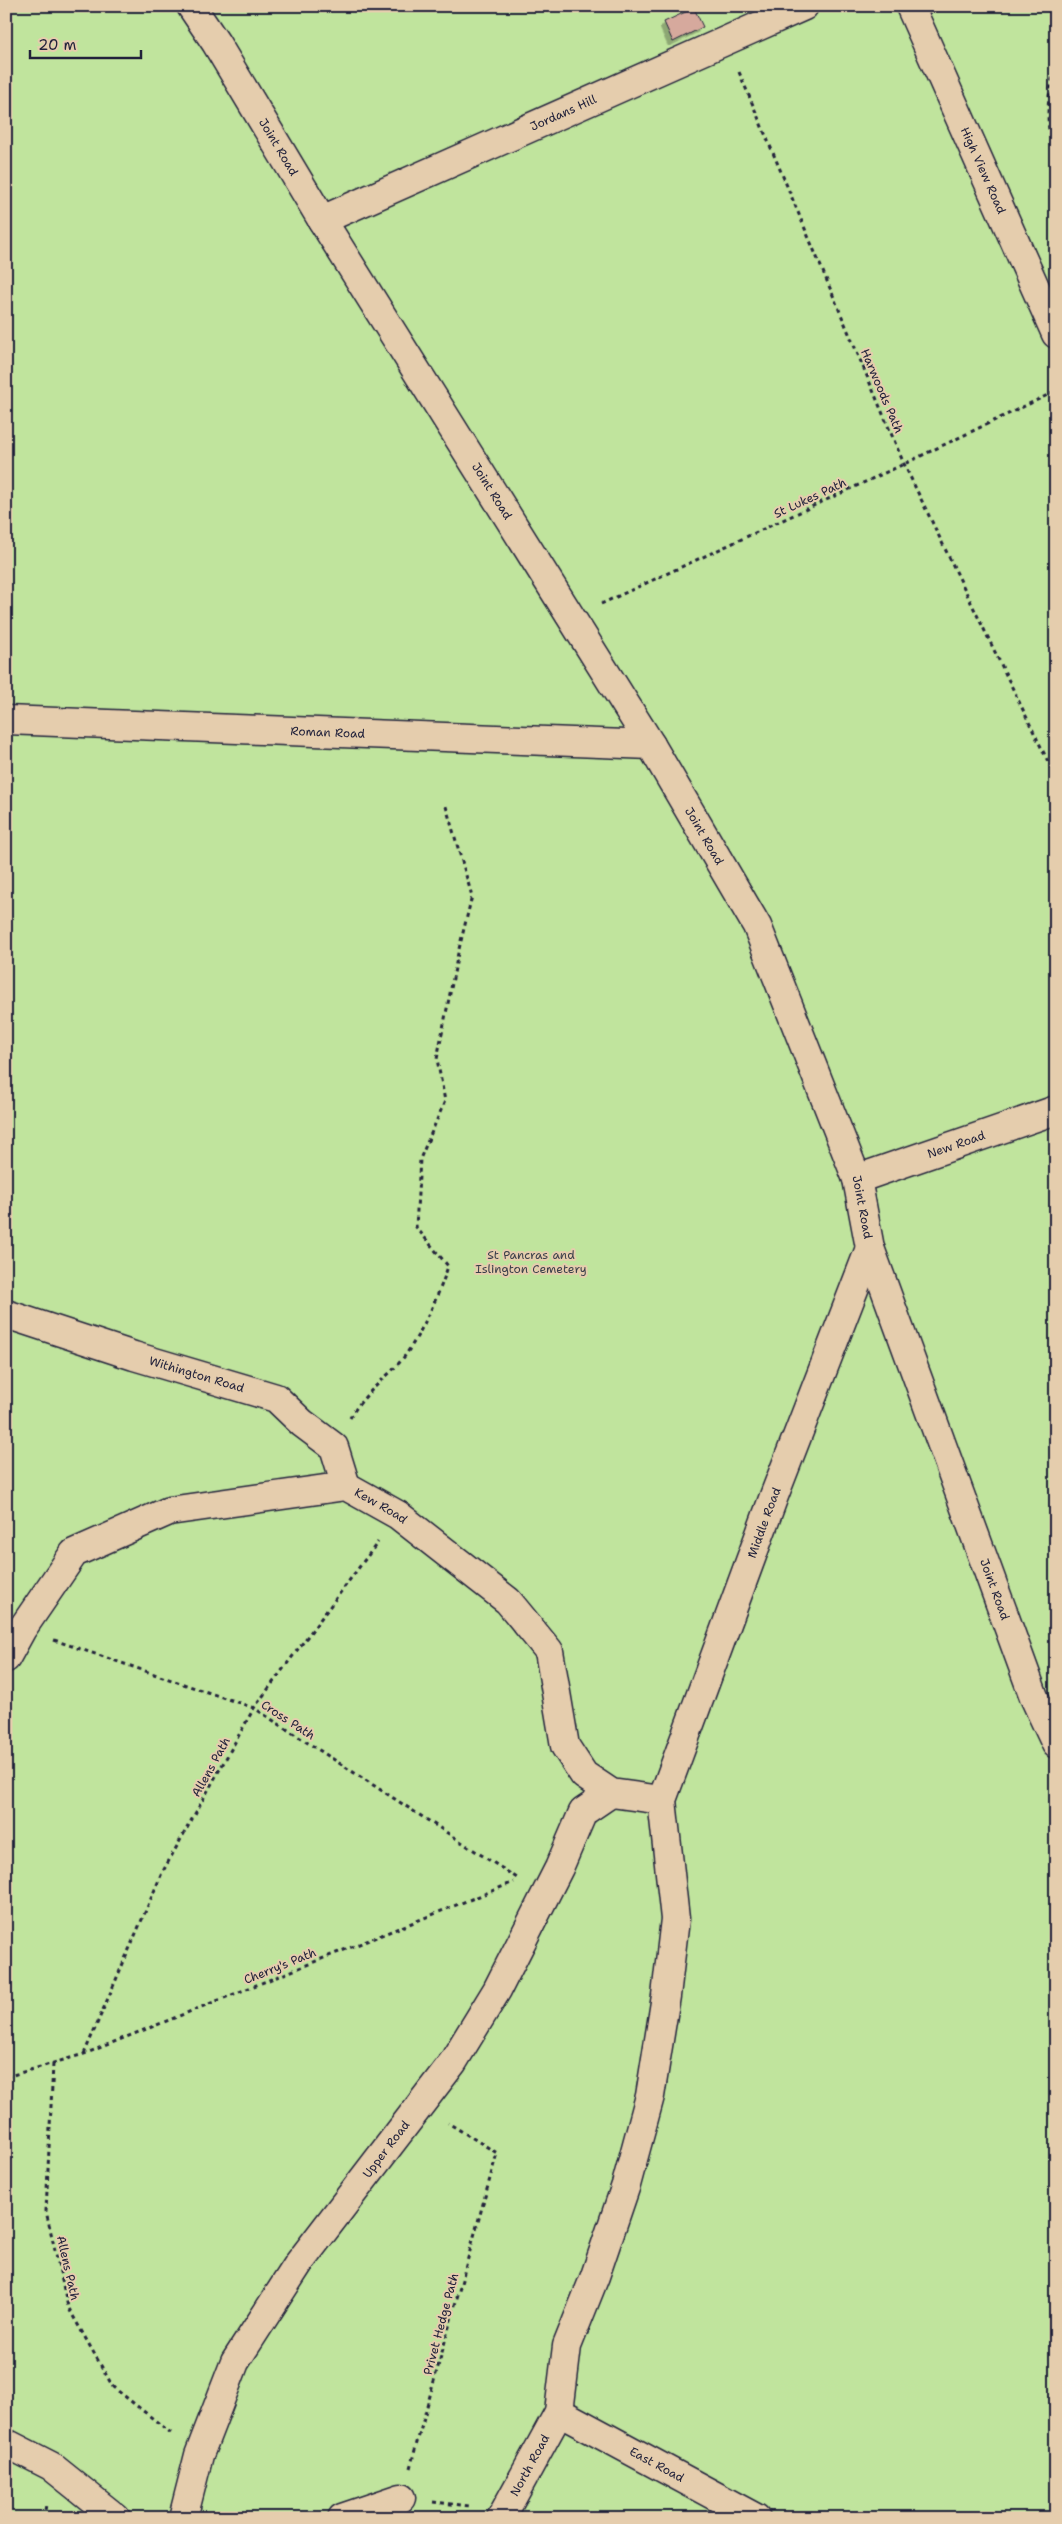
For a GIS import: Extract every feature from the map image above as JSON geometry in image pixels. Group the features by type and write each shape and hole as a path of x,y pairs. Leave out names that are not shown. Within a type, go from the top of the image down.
{"lane":[{"name":"Joint Road","path":"191,6 216,43 322,220 651,745 757,926 856,1179 870,1248 1034,1697 1056,1744"},
{"name":"Jordans Hill","path":"322,220 804,6"},
{"name":"High View Road","path":"910,6 1056,334"},
{"name":"Roman Road","path":"6,720 651,745"},
{"name":"New Road","path":"856,1179 1056,1110"},
{"name":"Middle Road","path":"662,1800 774,1496 870,1248"},
{"name":"Withington Road","path":"6,1314 134,1356 276,1398 302,1423 334,1447"},
{"path":"334,1447 346,1486"},
{"name":"Kew Road","path":"6,1658 22,1629 74,1553 169,1511 346,1486 398,1515 508,1601 549,1651 565,1746 584,1775 611,1792"},
{"path":"558,2412 567,2346 595,2276 626,2184 650,2096 666,1996 675,1919 662,1800 611,1792"},
{"name":"Upper Road","path":"183,2518 199,2455 235,2362 299,2263 453,2062 497,1990 559,1868 583,1812 611,1792"},
{"name":"North Road","path":"503,2514 558,2412"},
{"name":"East Road","path":"558,2412 756,2518"},
{"path":"6,2442 51,2466 116,2518"},
{"path":"342,2518 401,2498"}],"path":[{"name":"Harwoods Path","path":"702,6 719,43 738,68 904,464 1056,778"},
{"path":"1056,62 1048,95 1050,141 1056,155"},
{"name":"St Lukes Path","path":"570,618 904,464 1056,391"},
{"path":"334,1447 360,1401 404,1357 441,1291 448,1266 416,1227 420,1159 445,1101 437,1058 458,953 472,896 445,803"},
{"name":"Allens Path","path":"84,2054 162,1873 254,1708 398,1515"},
{"name":"Cross Path","path":"22,1629 254,1708 520,1879"},
{"name":"Cherry's Path","path":"6,2077 84,2054 520,1879"},
{"name":"Allens Path","path":"53,2064 46,2211 68,2306 113,2387 199,2455"},
{"name":"Privet Hedge Path","path":"401,2498 497,2154 420,2106"},
{"path":"401,2498 503,2514"}],"green space":[{"name":"St Pancras and Islington Cemetery","path":"6,6 1056,6 1056,2518 6,2518"}],"building":[{"path":"694,8 703,27 673,42 664,22"}]}
